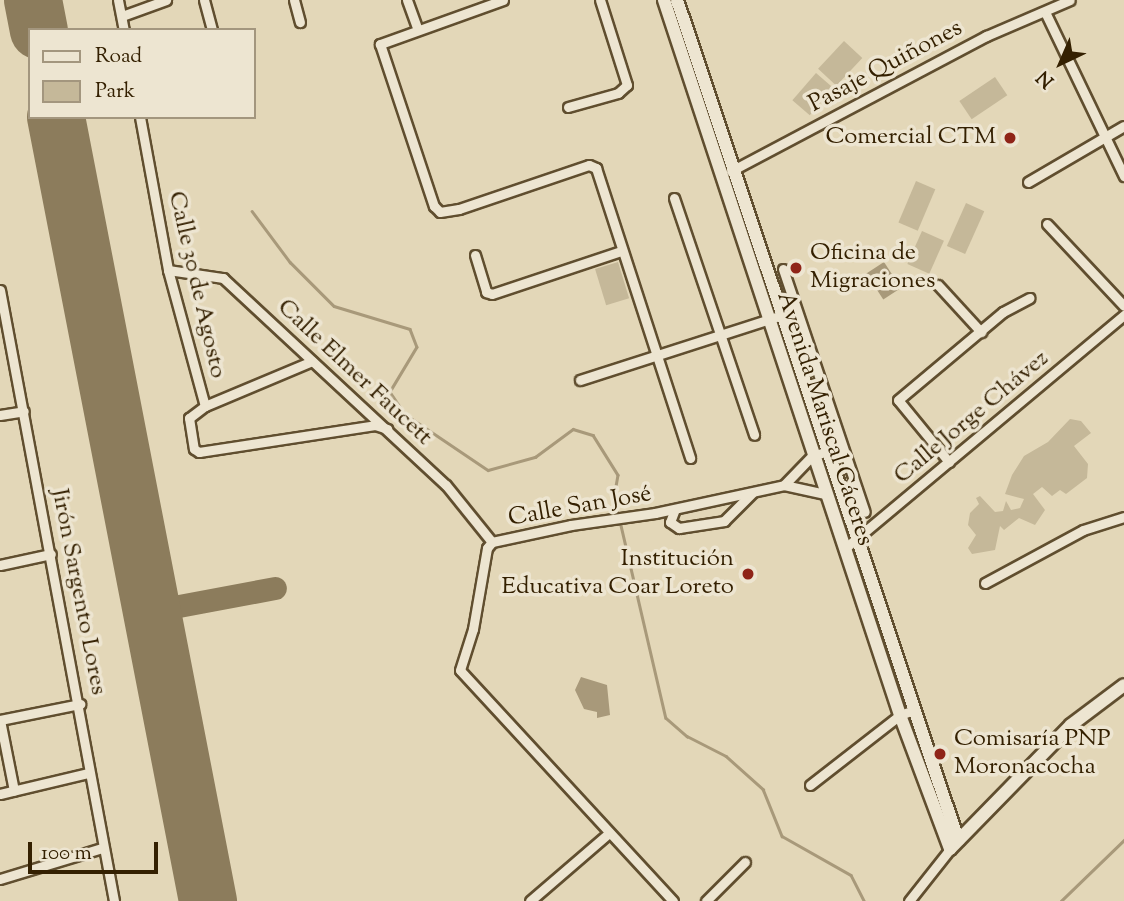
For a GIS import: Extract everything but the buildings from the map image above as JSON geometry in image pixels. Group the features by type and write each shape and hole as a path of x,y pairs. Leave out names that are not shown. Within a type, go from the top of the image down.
{"main road":[{"name":"Avenida Mariscal Cáceres","path":"664,0 782,315 914,710 954,844"},
{"name":"Avenida Mariscal Cáceres","path":"677,0 768,320 825,494 900,715 954,844"},
{"path":"954,844 1071,725 1124,685"}],"street":[{"path":"118,0 124,28"},
{"path":"122,16 166,0"},
{"path":"204,0 211,28"},
{"path":"294,0 300,22"},
{"path":"407,0 417,28"},
{"path":"503,0 417,28 380,44 436,209 459,208 593,164 690,458"},
{"path":"568,107 618,93 627,85 600,0"},
{"name":"Pasaje Quiñones","path":"728,173 986,36 1046,14 1070,0"},
{"path":"1046,14 1124,176"},
{"name":"Calle 30 de Agosto","path":"140,119 168,270 205,406 189,418 194,449 199,452 375,425 387,429"},
{"path":"1028,182 1124,126"},
{"path":"674,198 754,435"},
{"path":"1047,224 1124,306"},
{"path":"475,255 486,292 492,294 621,251"},
{"path":"783,269 865,512"},
{"name":"Calle Elmer Faucett","path":"168,270 223,278 446,485 492,542"},
{"path":"938,285 981,332"},
{"name":"Jirón Sargento Lores","path":"0,290 80,704 88,774 114,901"},
{"path":"949,462 898,400 981,332 1029,298"},
{"path":"580,380 782,315"},
{"name":"Calle Jorge Chávez","path":"844,549 1124,315"},
{"path":"205,406 312,361"},
{"path":"0,415 24,411"},
{"path":"784,485 813,456 828,451"},
{"name":"Calle San José","path":"673,901 460,670 473,629 487,548 492,542 635,513 675,509 784,485 825,494"},
{"path":"675,509 670,522 679,528 724,520 753,492"},
{"path":"985,583 1083,530 1124,517"},
{"path":"0,565 51,554"},
{"path":"14,791 0,720 80,704"},
{"path":"810,785 900,715 914,710"},
{"path":"0,794 88,774"},
{"path":"530,901 609,833"},
{"path":"909,901 954,844"},
{"path":"0,879 102,848"},
{"path":"706,901 745,862"}],"green space":[{"path":"844,41 862,58 836,86 818,69"},
{"path":"816,73 833,88 810,115 792,100"},
{"path":"995,77 1007,95 972,119 959,101"},
{"path":"916,181 935,189 918,231 898,222"},
{"path":"966,203 984,211 965,254 947,246"},
{"path":"922,231 944,241 929,274 907,264"},
{"path":"618,262 629,298 606,305 595,269"},
{"path":"1070,419 1081,421 1091,433 1074,446 1088,464 1087,478 1066,494 1060,490 1052,496 1042,487 1033,494 1045,510 1035,525 1019,518 1004,530 1000,526 995,550 972,554 968,548 976,535 968,525 970,513 979,504 976,498 980,496 995,512 1003,511 1006,501 1011,510 1020,508 1024,499 1005,494 1012,475 1024,456 1048,442"}],"shaded area":[{"path":"884,262 901,288 883,299 866,273"},
{"path":"581,677 607,685 610,715 597,718 597,712 584,709 575,690"}],"waterway":[{"path":"252,211 290,262 334,306 410,329 417,347 390,392 405,414 488,470 535,457 573,429 593,435 618,475 614,497 618,514"},
{"path":"620,521 666,718 687,736 726,756 763,789 782,836 851,875 864,901"},
{"path":"1061,901 1124,840"}],"taxiway":[{"path":"152,611 275,588"}],"runway":[{"path":"33,0 39,28"},
{"path":"56,119 208,901"}],"place":[{"name":"Comercial CTM","path":"1010,138"},
{"name":"Oficina de Migraciones","path":"796,268"},
{"name":"Institución Educativa Coar Loreto","path":"748,574"},
{"name":"Comisaría PNP Moronacocha","path":"940,754"}]}
